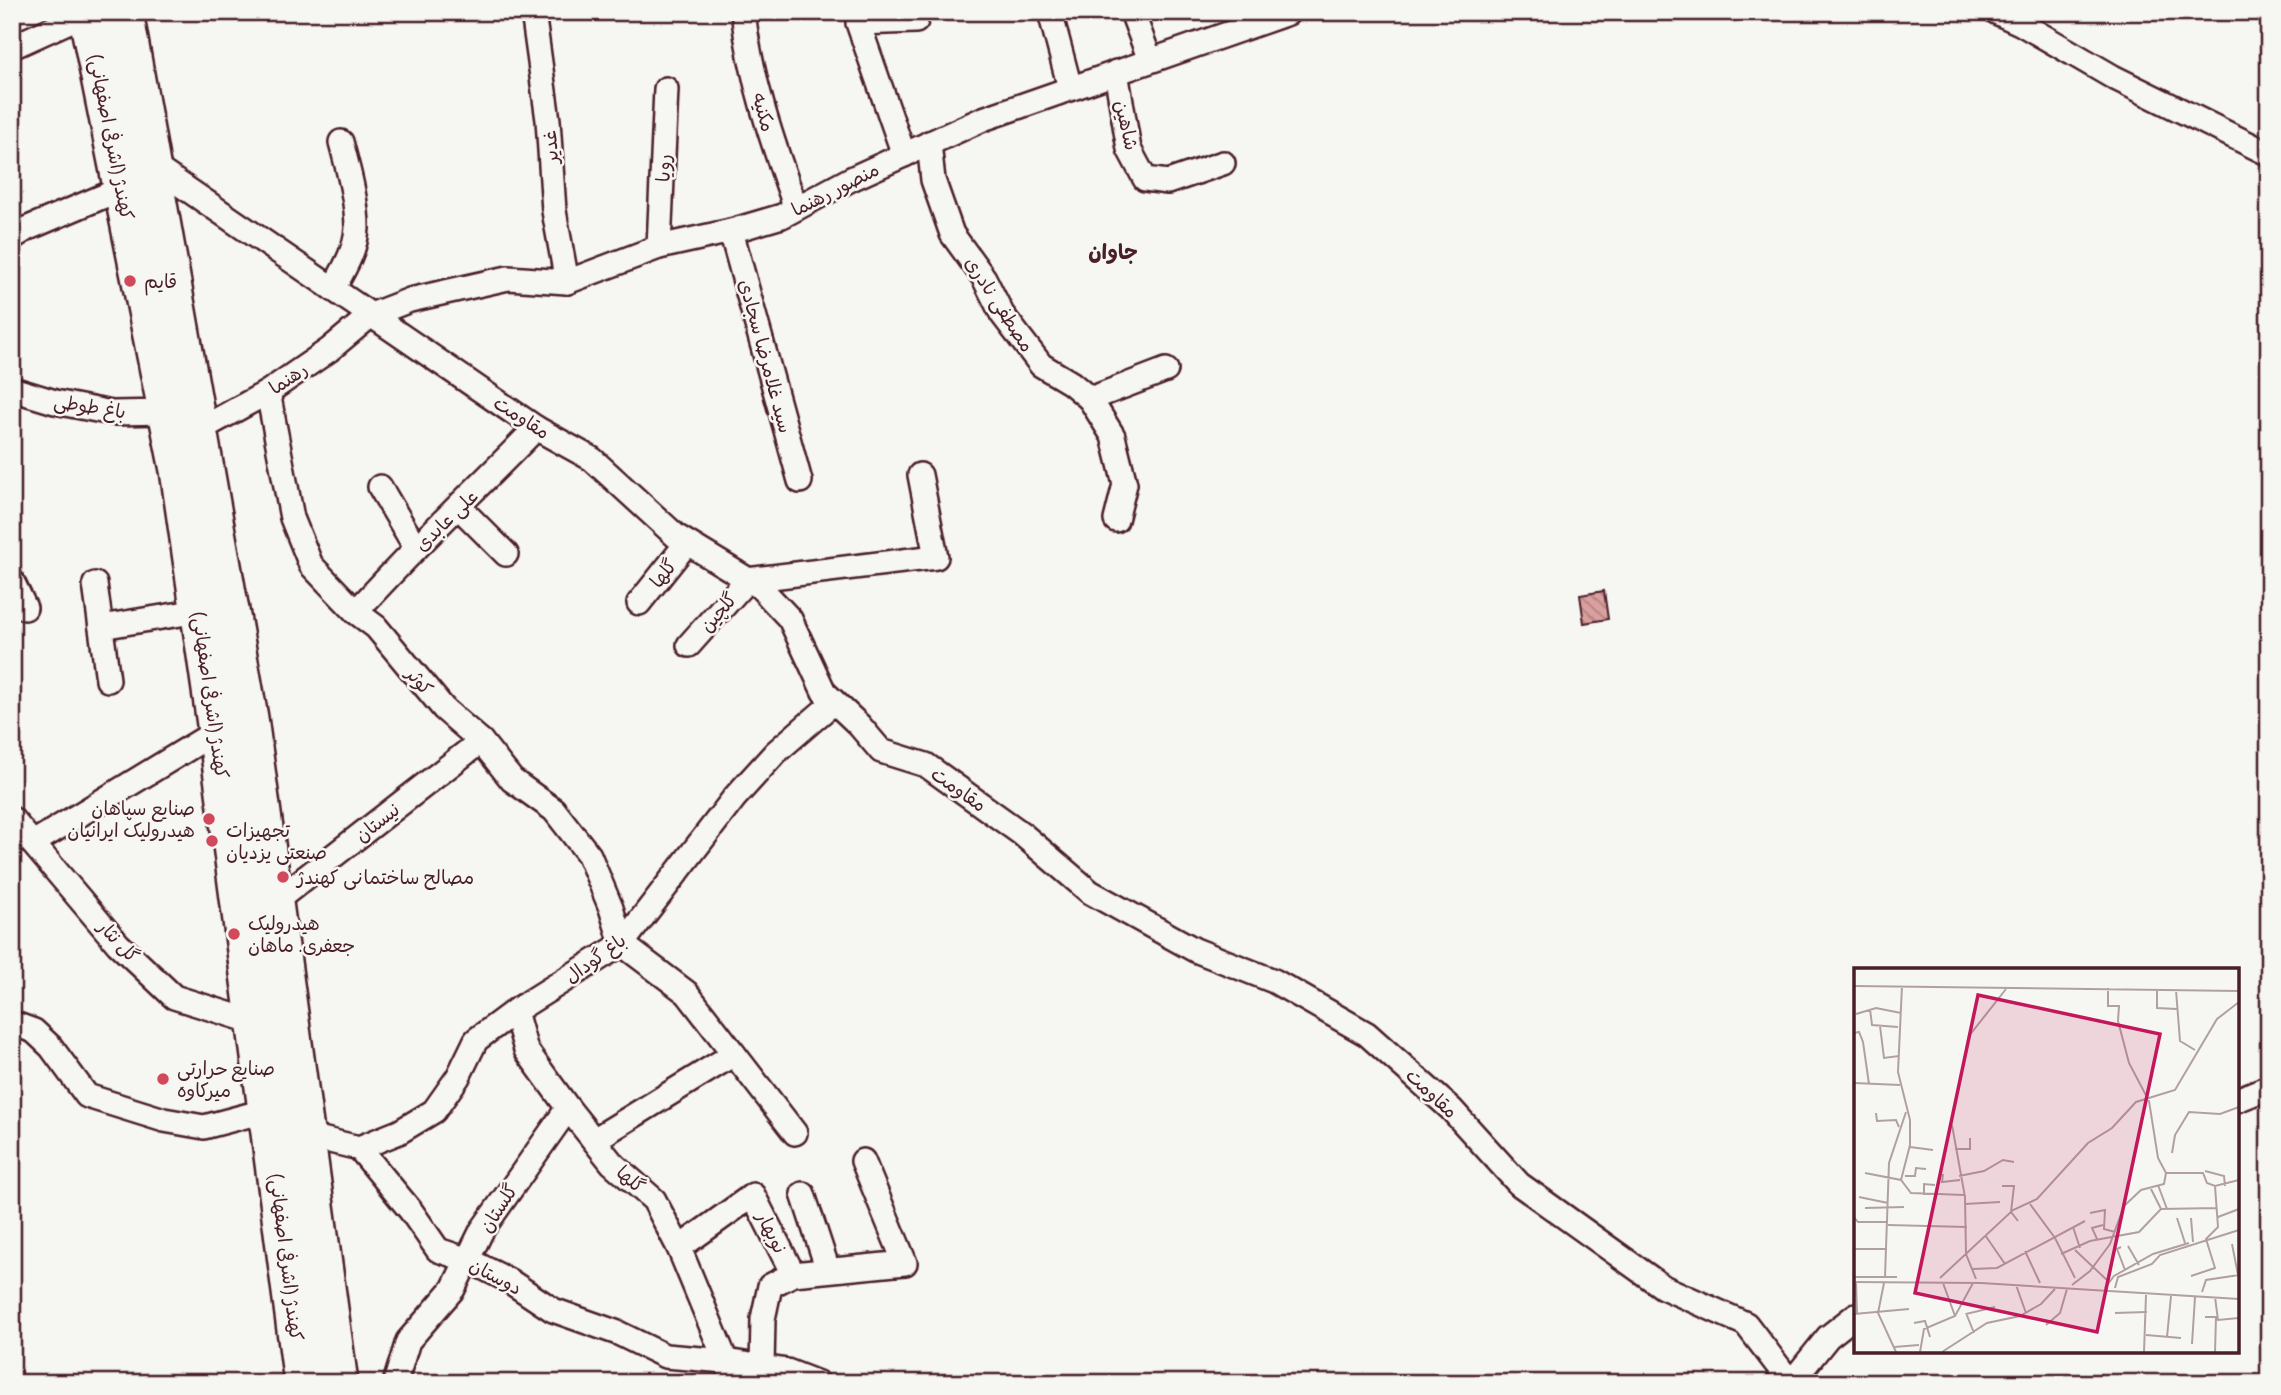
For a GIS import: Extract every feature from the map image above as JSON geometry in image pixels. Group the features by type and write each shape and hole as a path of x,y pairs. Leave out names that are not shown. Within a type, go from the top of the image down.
{"main road":[{"name":"کهندژ (اشرفی اصفهانی)","path":"124,12 152,165 184,421 214,606 249,719 339,1383"},
{"name":"کهندژ (اشرفی اصفهانی)","path":"87,13 123,188 184,421 179,470 188,482 196,505 214,604 210,681 303,1383"},
{"path":"210,681 230,679 256,826 265,842"}],"street":[{"name":"غدیر","path":"533,12 548,120 554,211 567,282"},
{"name":"مکنیه","path":"743,12 748,55 796,208"},
{"path":"1050,12 1070,88"},
{"path":"1132,12 1150,60"},
{"path":"1996,12 2113,77 2269,154"},
{"path":"12,47 87,13"},
{"name":"منصور رهنما","path":"371,315 410,300 508,278 567,282 659,247 732,231 782,216 851,179 983,119 1288,13"},
{"path":"904,155 858,23 916,21"},
{"name":"شاهین","path":"1116,72 1129,149 1145,179 1168,182 1223,163"},
{"name":"رویا","path":"659,247 666,89"},
{"path":"333,289 349,259 357,230 350,178 341,142"},
{"name":"مصطفی نادری","path":"929,143 933,180 952,234 984,278 1002,314 1041,365 1070,383 1090,400 1113,436 1125,484 1116,520"},
{"name":"مقاومت","path":"152,165 536,428 592,459 676,536 760,587 790,619 824,692 859,724 881,751 926,765 1022,834 1090,892 1195,950 1274,981 1367,1034 1451,1109 1519,1184 1663,1287 1746,1324 1791,1383"},
{"path":"12,238 26,229 123,188"},
{"name":"سید غلامرضا سجادی","path":"732,231 800,481"},
{"name":"رهنما","path":"184,421 268,392 329,350 371,315"},
{"path":"1090,400 1166,370"},
{"name":"باغ طوطی","path":"12,389 55,402 112,413 184,421"},
{"name":"کوثر","path":"268,392 292,518 312,565 356,612 376,627 444,709 481,741 512,780 554,810 589,855 611,908 622,944"},
{"name":"علی عابدی","path":"356,612 536,428"},
{"path":"747,580 936,557 920,475"},
{"path":"380,486 416,548"},
{"path":"459,507 506,554"},
{"name":"گلها","path":"639,603 687,543"},
{"path":"12,580 25,608"},
{"name":"گلچین","path":"689,645 747,580"},
{"path":"95,584 108,680"},
{"path":"101,627 214,606"},
{"name":"باغ گودال","path":"359,1148 399,1132 434,1111 458,1077 476,1040 622,944 735,797 776,752 834,702"},
{"path":"33,843 217,731"},
{"name":"نیستان","path":"273,903 481,741"},
{"name":"گل نثار","path":"12,819 118,944 174,997 254,1021"},
{"path":"622,944 687,993 795,1133"},
{"name":"گلها","path":"515,1012 526,1050 568,1108 612,1163 654,1200 679,1248 735,1383"},
{"path":"12,1023 34,1031 51,1046 87,1096 164,1120 204,1127 268,1110"},
{"path":"594,1140 734,1054"},
{"path":"2239,1099 2269,1087"},
{"name":"گلستان","path":"395,1383 408,1341 453,1289 482,1230 568,1108"},
{"path":"305,1135 359,1148"},
{"name":"دوستان","path":"359,1148 411,1211 438,1250 468,1260 508,1280 553,1310 618,1333 665,1356 726,1361 787,1371 818,1383"},
{"path":"762,1367 763,1319 770,1286 793,1274 905,1263 863,1161"},
{"path":"803,1194 828,1269"},
{"name":"نوبهار","path":"679,1248 753,1195 793,1274"},
{"path":"1791,1383 1828,1337 1854,1317"}],"building":[{"path":"1604,591 1608,619 1584,623 1580,595"}],"place":[{"name":"قایم","path":"130,281"},
{"name":"صنایع سپاهان هیدرولیک ایرانیان","path":"209,819"},
{"name":"تجهیزات صنعتی یزدیان","path":"212,841"},
{"name":"مصالح ساختمانی کهندژ","path":"283,877"},
{"name":"هیدرولیک جعفری. ماهان","path":"234,934"},
{"name":"صنایع حرارتی میرکاوه","path":"163,1079"}],"district":[{"name":"جاوان","path":"1113,252"}]}
